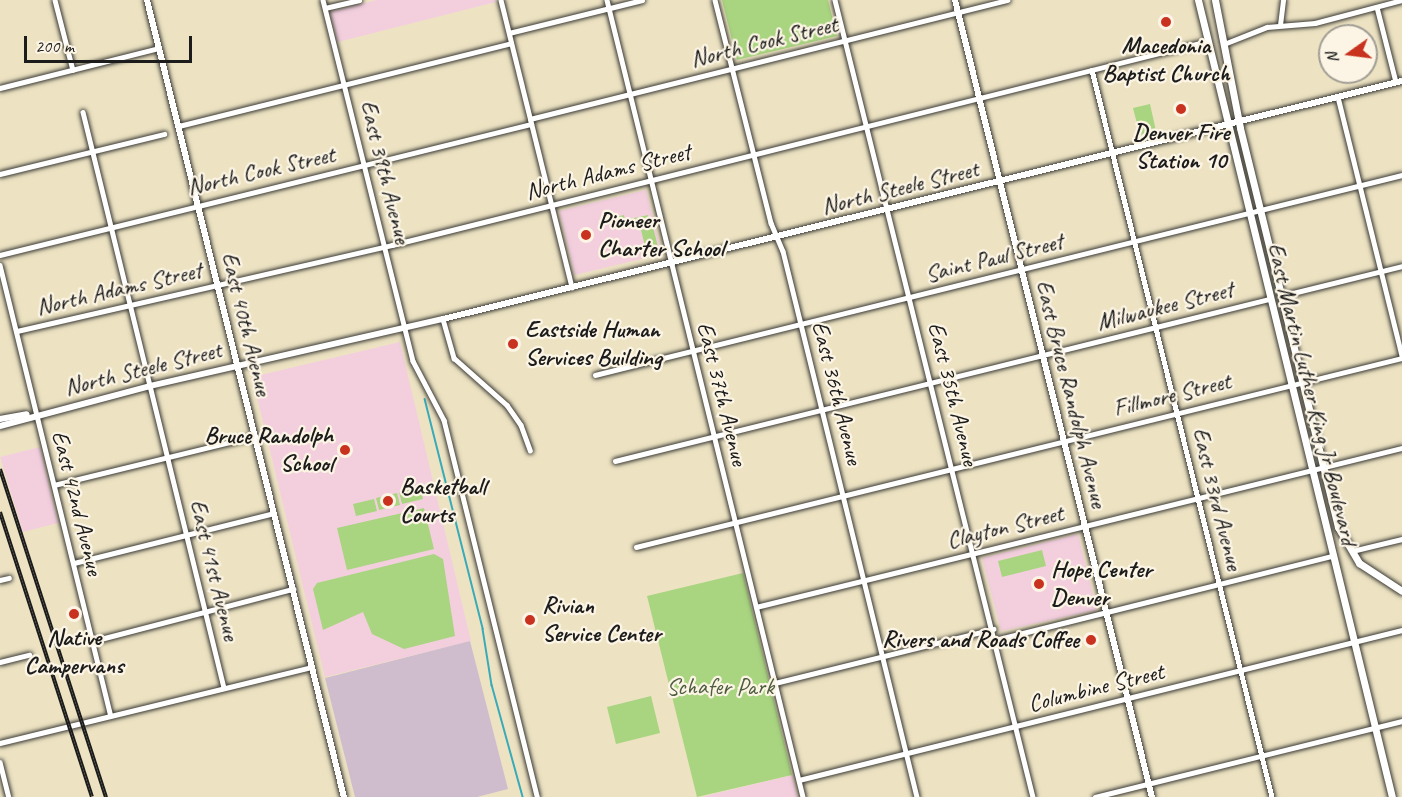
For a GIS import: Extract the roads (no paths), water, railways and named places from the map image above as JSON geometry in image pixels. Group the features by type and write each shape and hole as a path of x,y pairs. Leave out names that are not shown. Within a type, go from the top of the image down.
{"main road":[{"name":"East Martin Luther King Jr Boulevard","path":"1198,0 1247,213 1392,797"},
{"name":"East Martin Luther King Jr Boulevard","path":"1215,0 1228,42 1239,122 1338,527 1351,552 1370,572 1402,591"}],"street":[{"path":"55,0 72,70"},
{"name":"East 40th Avenue","path":"147,0 344,797"},
{"name":"East 39th Avenue","path":"323,0 385,246 402,329 411,353 444,420 537,797"},
{"path":"325,8 359,0"},
{"path":"501,0 572,287"},
{"name":"East 37th Avenue","path":"607,0 803,797"},
{"path":"509,33 642,0"},
{"name":"East 36th Avenue","path":"715,0 754,154 801,324 917,797"},
{"name":"East 35th Avenue","path":"835,0 1033,797"},
{"name":"East Bruce Randolph Avenue","path":"955,0 1152,797"},
{"name":"North Cook Street","path":"0,255 365,165 630,94 1007,0"},
{"path":"1280,25 1284,0"},
{"path":"1228,42 1280,25 1315,22 1402,0"},
{"path":"1377,7 1399,82"},
{"name":"North Adams Street","path":"16,332 385,246 1208,41"},
{"path":"179,126 511,44"},
{"path":"0,88 159,48"},
{"name":"East 33rd Avenue","path":"1092,70 1272,797"},
{"name":"North Steele Street","path":"0,426 37,414 238,364 288,357 1399,82"},
{"path":"1338,97 1402,357"},
{"name":"East 41st Avenue","path":"83,112 224,688"},
{"path":"0,174 164,134"},
{"name":"Saint Paul Street","path":"595,375 1402,175"},
{"name":"East 42nd Avenue","path":"0,265 111,716"},
{"path":"1281,296 1402,267"},
{"name":"Milwaukee Street","path":"615,461 1269,299"},
{"path":"443,319 454,358 507,405 523,429 530,450"},
{"name":"Fillmore Street","path":"636,547 1402,357"},
{"name":"North Steele Street","path":"0,418 37,414"},
{"path":"54,485 255,436"},
{"name":"Clayton Street","path":"756,607 1402,448"},
{"path":"74,563 274,513"},
{"path":"1351,552 1402,539"},
{"path":"995,640 1332,556"},
{"path":"0,580 9,578"},
{"path":"93,641 293,589"},
{"path":"775,683 993,629"},
{"name":"Columbine Street","path":"799,780 1402,630"},
{"path":"0,662 29,655"},
{"path":"0,743 312,667"},
{"path":"1095,797 1402,721"},
{"path":"0,762 9,797"}],"waterway":[{"path":"425,399 483,629 492,685 523,797"}],"railway":[{"path":"0,469 106,797"},
{"path":"0,512 92,797"}],"place":[{"name":"Macedonia Baptist Church","path":"1166,22"},
{"name":"Denver Fire Station 10","path":"1181,109"},
{"name":"Pioneer Charter School","path":"586,235"},
{"name":"Eastside Human Services Building","path":"513,344"},
{"name":"Bruce Randolph School","path":"345,450"},
{"name":"Basketball Courts","path":"388,501"},
{"name":"Hope Center Denver","path":"1039,584"},
{"name":"Native Campervans","path":"74,614"},
{"name":"Rivian Service Center","path":"530,620"},
{"name":"Rivers and Roads Coffee","path":"1091,640"}],"park label":[{"name":"Schafer Park","path":"720,687"}]}
